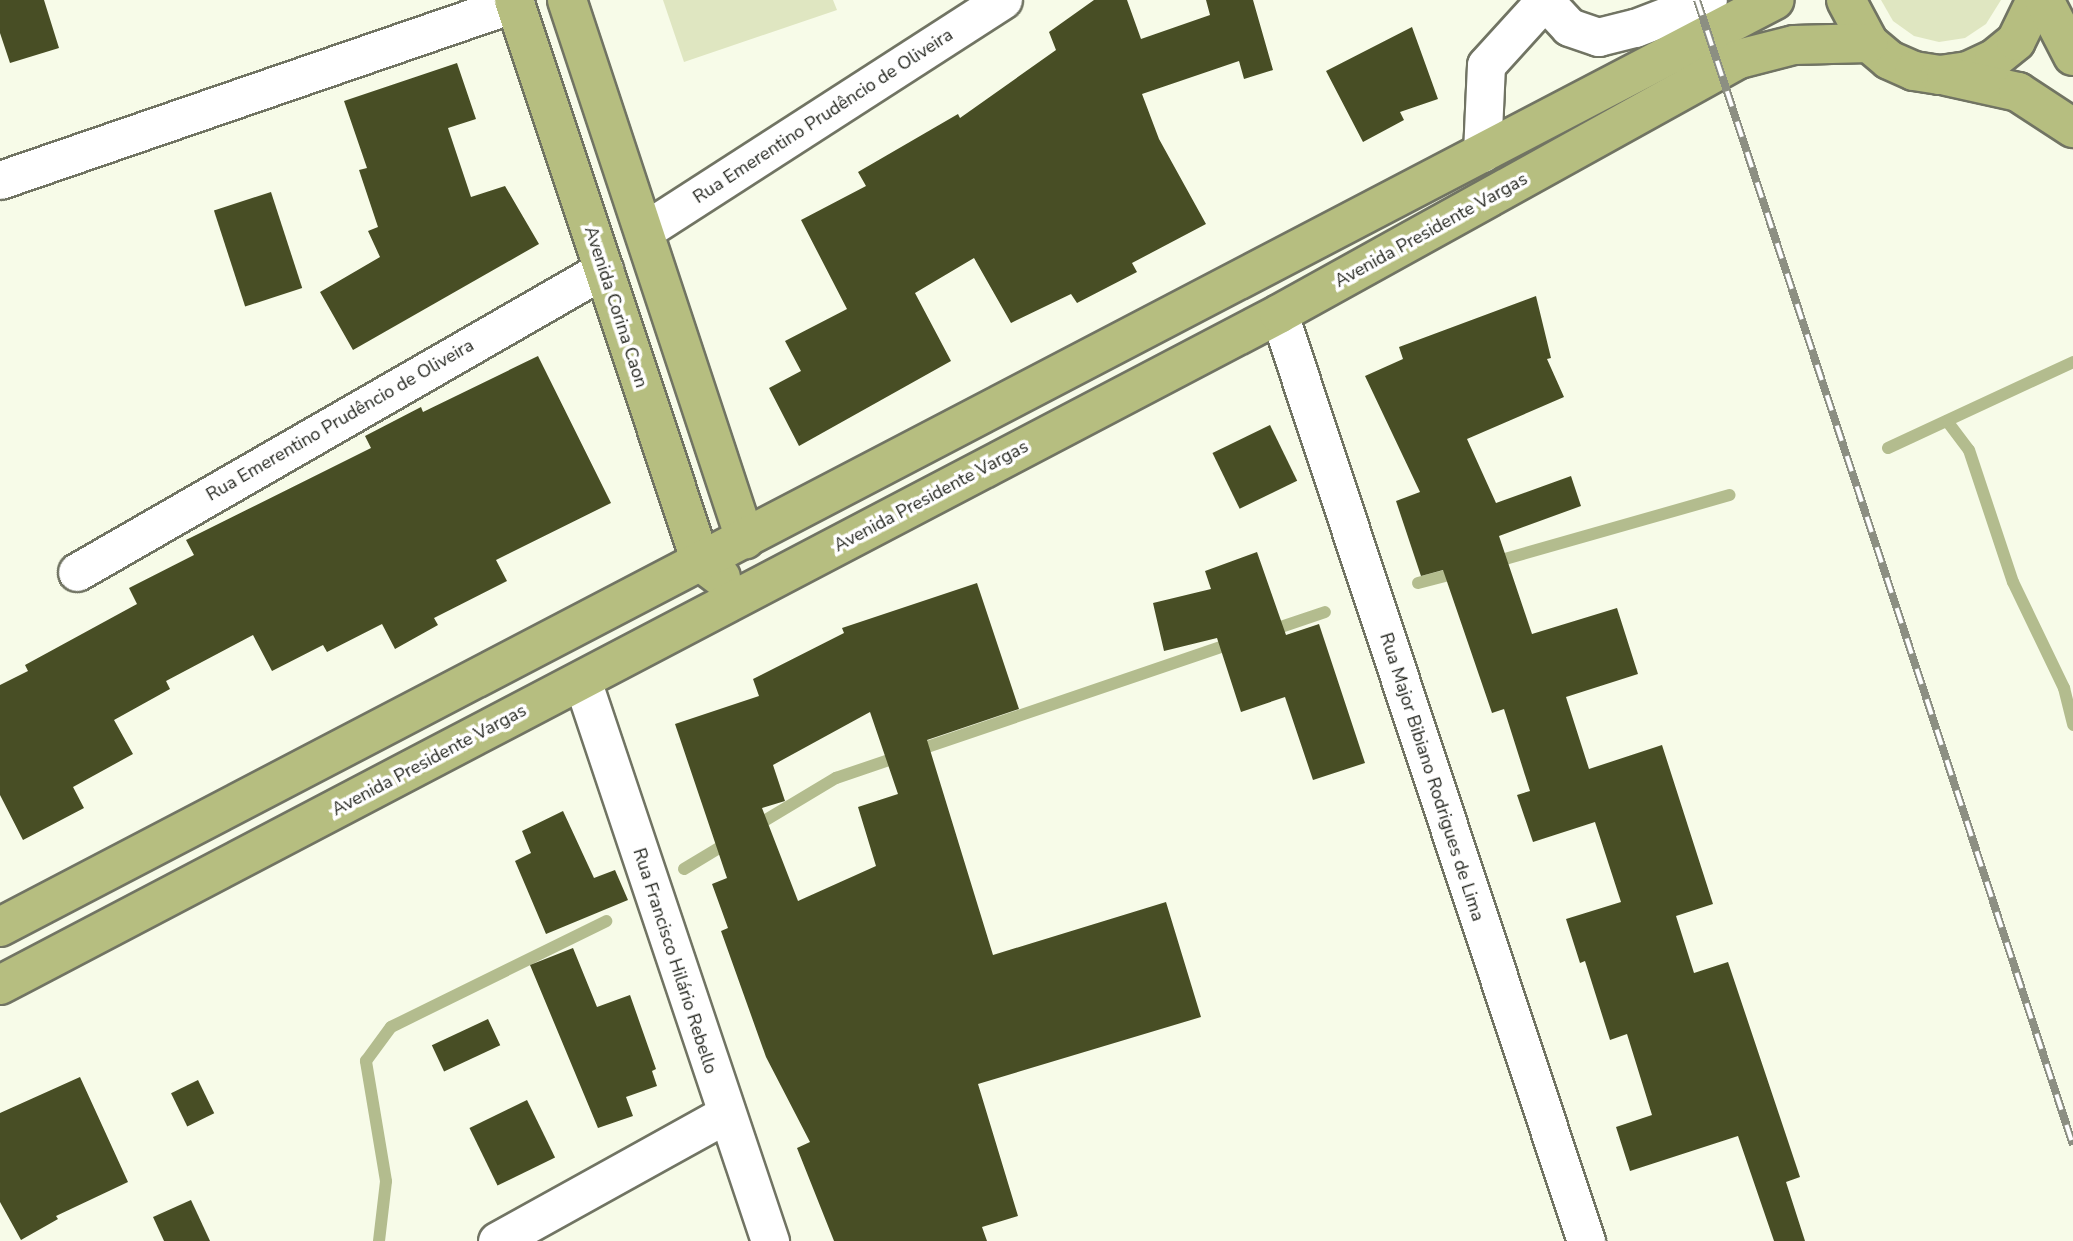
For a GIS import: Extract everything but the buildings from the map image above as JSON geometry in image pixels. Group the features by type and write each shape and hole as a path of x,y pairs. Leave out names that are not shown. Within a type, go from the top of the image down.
{"main road":[{"path":"567,0 745,538"},
{"path":"0,927 1775,0"},
{"path":"1846,0 1869,43 1889,60 1940,75 2018,92 2073,128"},
{"path":"1940,75 1968,71 1994,59 2016,41 2036,0"},
{"path":"2044,0 2073,56"},
{"name":"Avenida Corina Caon","path":"515,2 701,562"},
{"name":"Avenida Presidente Vargas","path":"0,985 1279,314 1739,59 1794,45 1869,43"},
{"path":"701,562 745,594"}],"street":[{"name":"Rua Emerentino Prudêncio de Oliveira","path":"643,231 1003,0"},
{"path":"1482,153 1486,65 1545,0 1569,27 1598,37 1636,28 1708,0"},
{"path":"0,180 515,2"},
{"name":"Rua Emerentino Prudêncio de Oliveira","path":"77,572 604,269"},
{"name":"Rua Major Bibiano Rodrigues de Lima","path":"1279,314 1586,1241"},
{"name":"Rua Francisco Hilário Rebello","path":"582,680 770,1241"},
{"path":"497,1241 726,1114"}],"green space":[{"path":"663,0 833,0 837,10 684,62"},
{"path":"1881,0 2001,0 1986,24 1965,38 1939,42 1914,36 1893,21"}],"waterway":[{"path":"1888,448 2073,362"},
{"path":"1947,421 1969,450 2013,582 2064,688 2073,725"},
{"path":"1491,563 1730,495"},
{"path":"1418,583 1460,572"},
{"path":"1269,631 1325,612"},
{"path":"754,827 836,778 1235,642"},
{"path":"684,869 729,842"},
{"path":"379,1241 386,1181 366,1061 391,1027 606,921"}],"railway":[{"path":"1697,0 2073,1145"}]}
